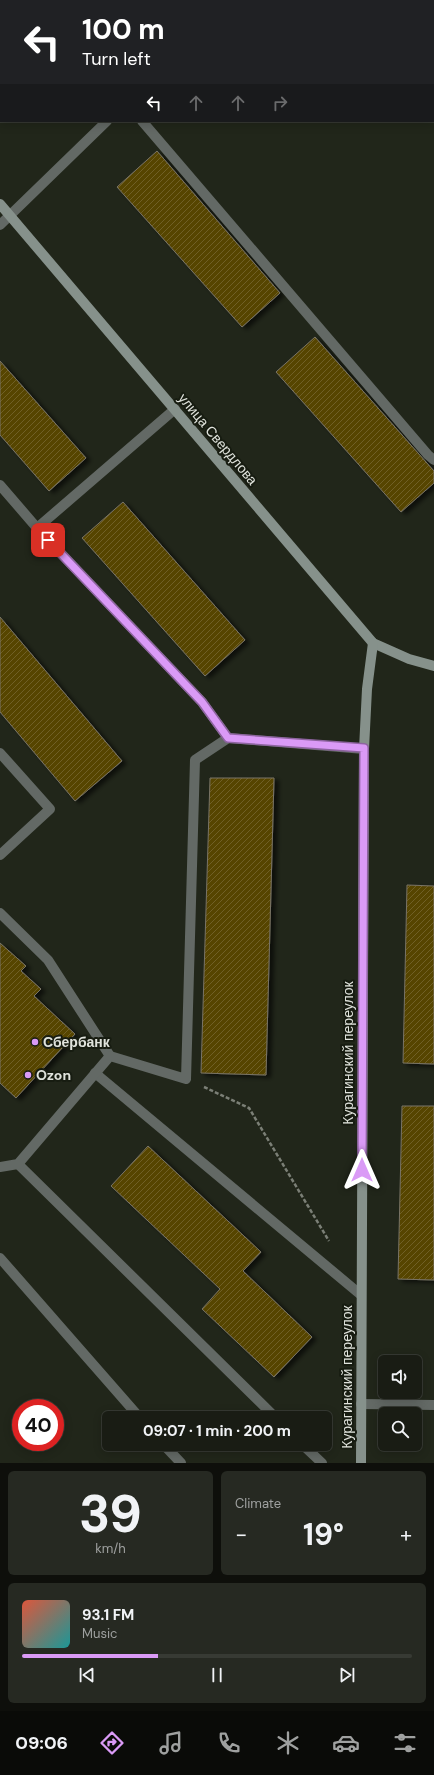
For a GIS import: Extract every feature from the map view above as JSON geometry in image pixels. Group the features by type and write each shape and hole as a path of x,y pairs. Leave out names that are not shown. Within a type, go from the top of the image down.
{"street":[{"name":"улица Свердлова","path":"0,204 373,643 409,659 434,666"},
{"name":"Курагинский переулок","path":"362,1463 361,1295 364,748 367,689 373,643"}],"lane":[{"path":"0,225 106,122"},
{"path":"143,122 428,455 434,460"},
{"path":"37,528 175,410"},
{"path":"0,485 37,528 202,702 228,738"},
{"path":"0,913 48,960 110,1056 186,1079 194,760 228,738 364,748"},
{"path":"0,753 50,809 0,855"},
{"path":"0,1167 18,1164 110,1056"},
{"path":"95,1073 361,1295"},
{"path":"18,1164 269,1411"},
{"path":"0,1258 134,1411"},
{"path":"361,1404 434,1405"},
{"path":"170,1451 181,1463"},
{"path":"309,1451 322,1463"}],"path":[{"path":"186,1079 249,1108 329,1241"}],"building":[{"path":"157,151 280,293 242,327 117,187"},
{"path":"315,337 434,471 434,483 401,512 276,372"},
{"path":"0,361 86,458 49,491 0,435"},
{"path":"123,502 245,640 205,676 82,538"},
{"path":"0,617 122,761 75,801 0,712"},
{"path":"210,778 274,778 266,1075 201,1073"},
{"path":"407,885 434,886 434,1064 403,1063"},
{"path":"0,943 26,966 21,971 41,989 34,996 75,1034 16,1098 0,1083"},
{"path":"402,1106 434,1106 434,1280 398,1279"},
{"path":"148,1146 261,1252 243,1271 312,1337 274,1377 202,1309 220,1289 111,1186"}],"place":[{"name":"Сбербанк","path":"35,1042"},
{"name":"Ozon","path":"28,1075"}],"route":[{"path":"48,540 202,702 228,738 364,748 362,1170"}]}
